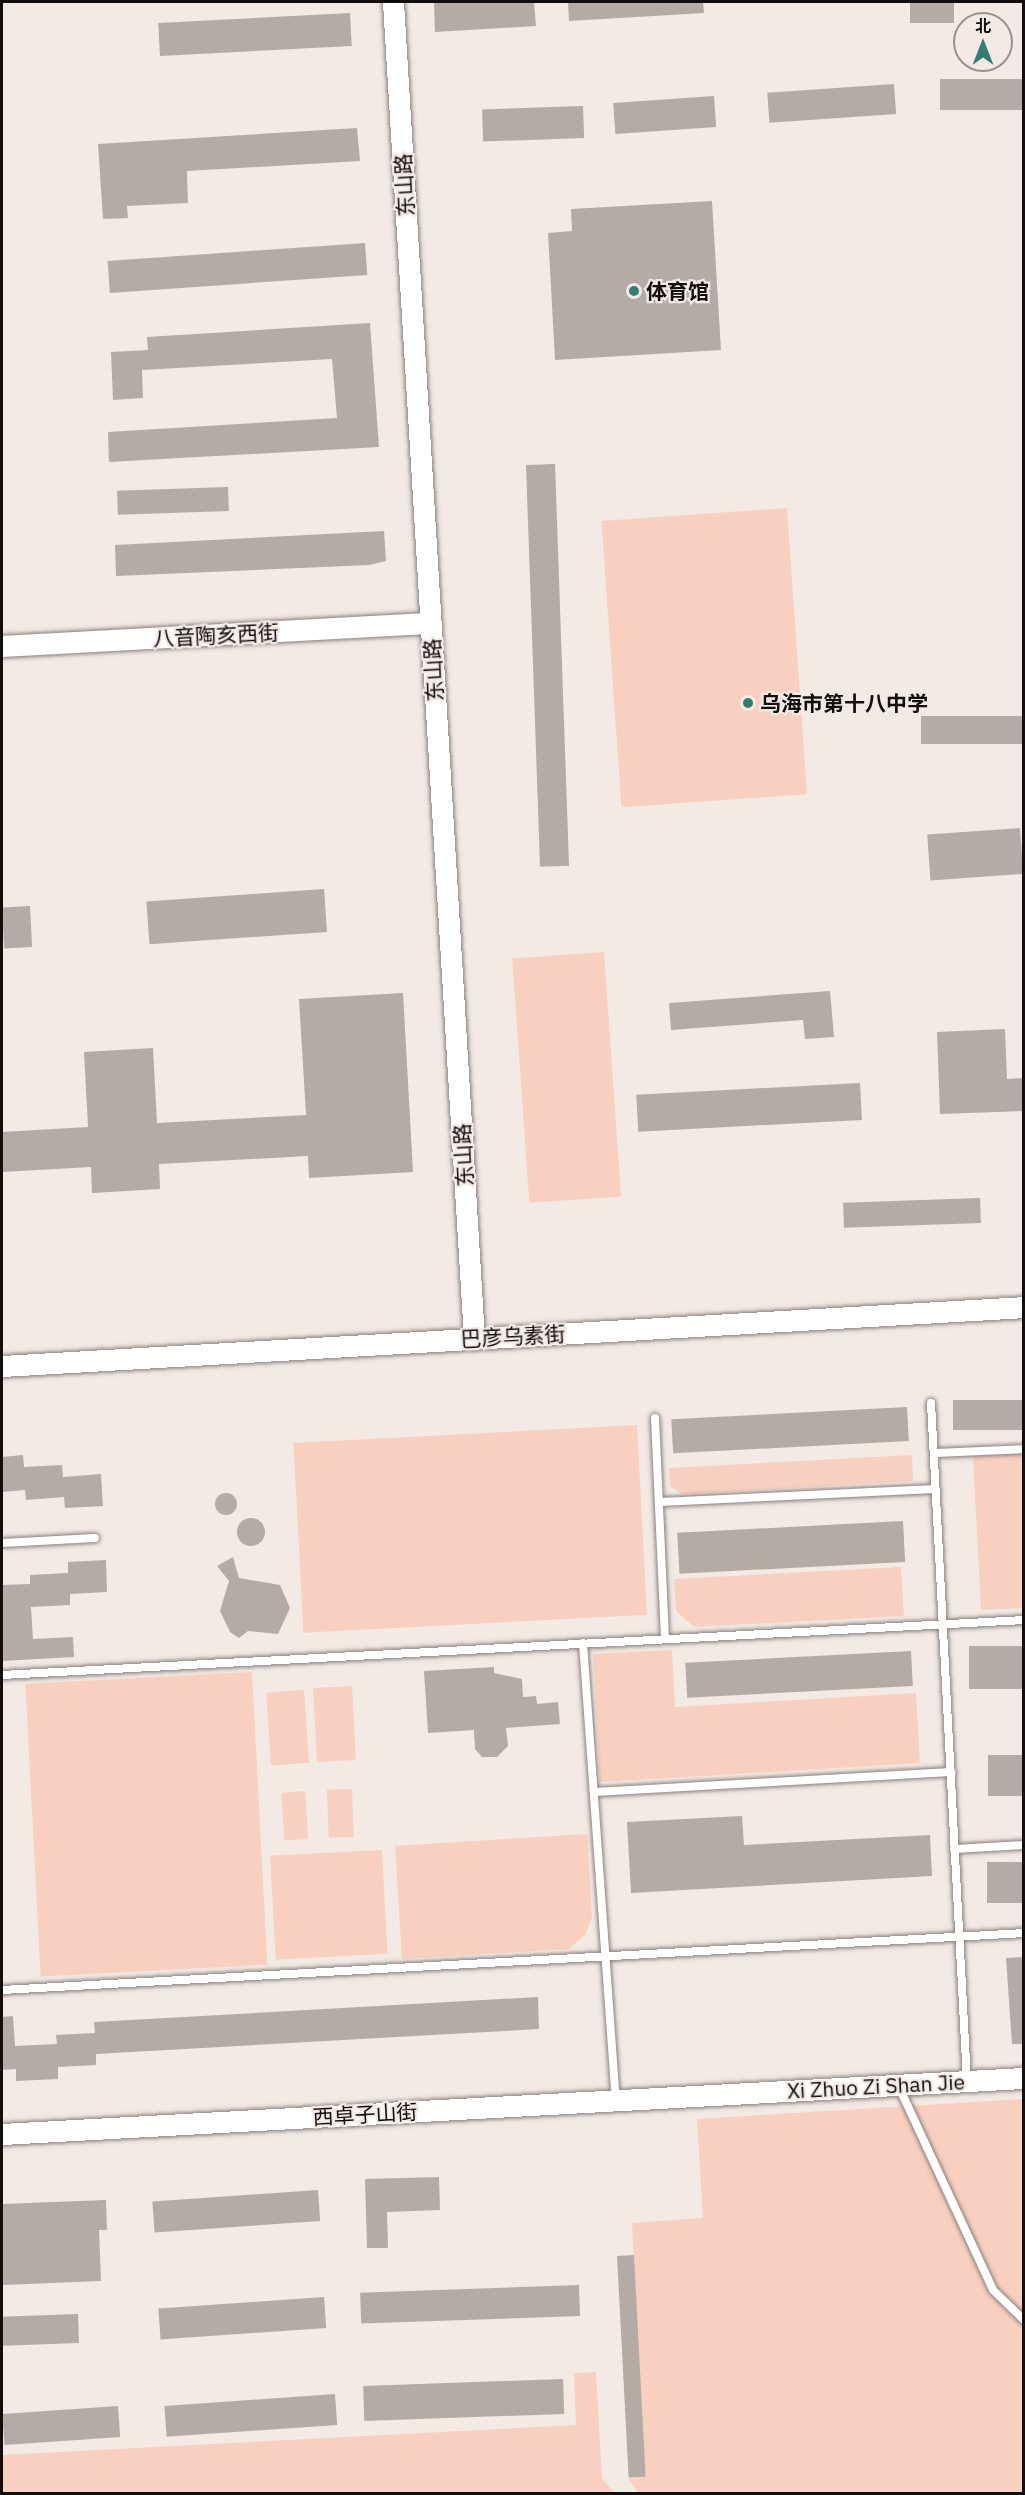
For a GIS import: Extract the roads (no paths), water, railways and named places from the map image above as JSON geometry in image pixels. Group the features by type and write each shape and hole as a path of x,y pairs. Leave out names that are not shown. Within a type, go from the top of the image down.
{"street":[{"name":"东山路","path":"393,2 474,1339"},
{"name":"八音陶亥西街","path":"2,646 430,623"},
{"name":"巴彦乌素街","path":"2,1366 1023,1307"},
{"name":"巴彦乌素街","path":"2,1377 1023,1319"},
{"name":"Xi Zhuo Zi Shan Jie","path":"728,2095 1023,2078"},
{"name":"西卓子山街","path":"2,2134 728,2095"}],"lane":[{"path":"932,1403 967,2081"},
{"path":"655,1418 665,1639"},
{"path":"934,1453 1023,1449"},
{"path":"659,1502 936,1488"},
{"path":"2,1543 95,1538"},
{"path":"2,1675 1023,1620"},
{"path":"584,1643 616,2101"},
{"path":"594,1792 951,1772"},
{"path":"954,1849 1023,1845"},
{"path":"2,1990 1023,1934"},
{"path":"898,2085 993,2290 1023,2320"}],"place":[{"name":"体育馆","path":"634,291"},
{"name":"乌海市第十八中学","path":"748,703"}]}
